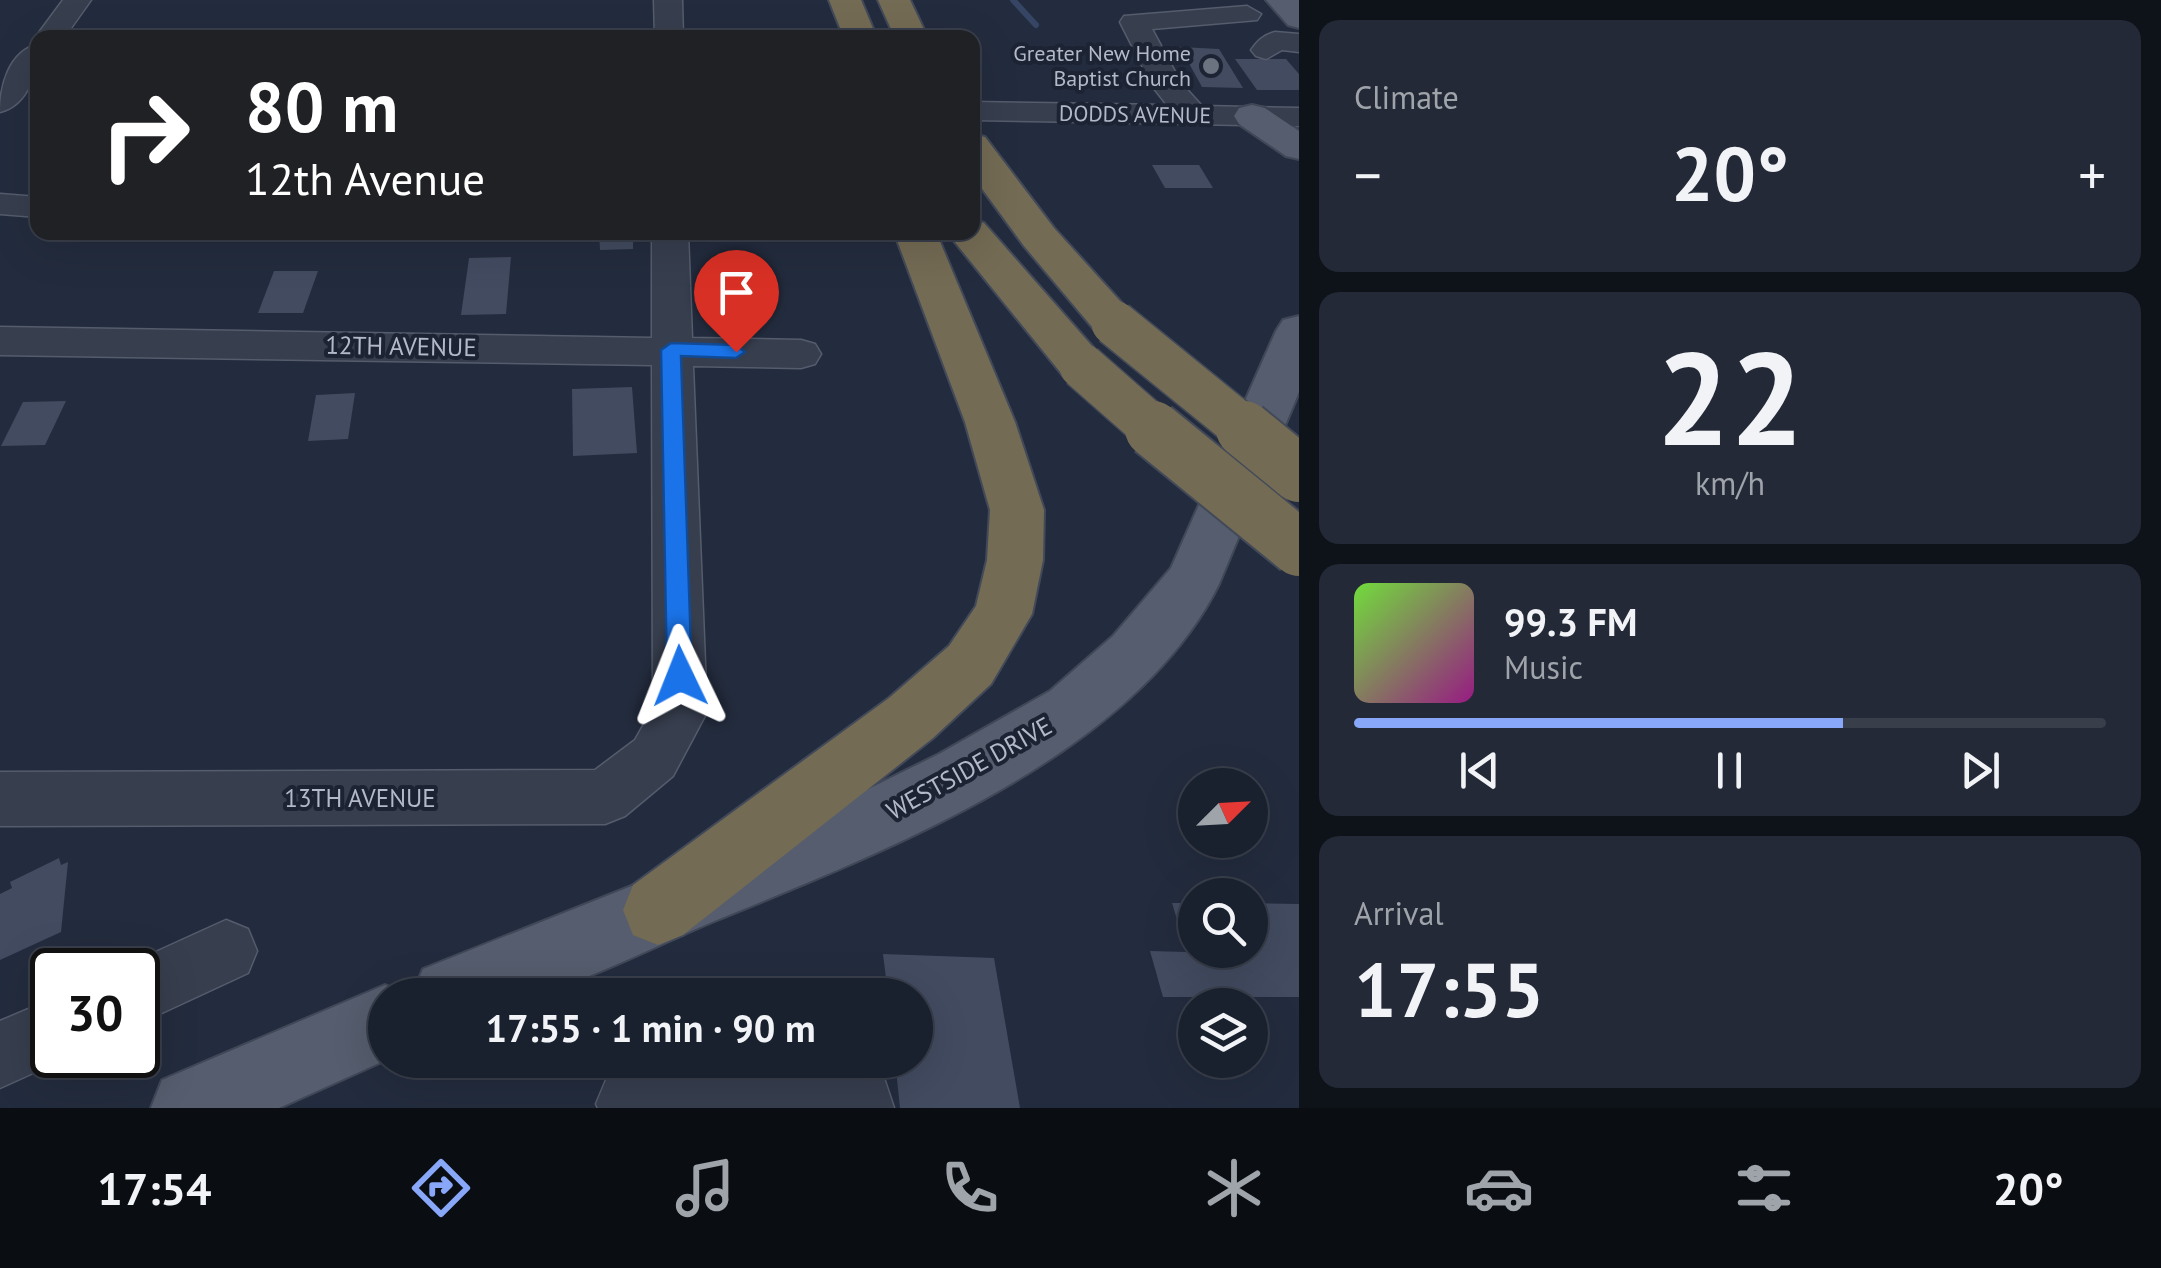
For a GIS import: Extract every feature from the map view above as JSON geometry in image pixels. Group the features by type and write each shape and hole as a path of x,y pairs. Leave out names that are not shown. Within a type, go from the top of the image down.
{"highway":[{"path":"845,0 849,30"},
{"path":"845,0 858,30"},
{"path":"894,0 908,30"},
{"path":"980,157 1056,262 1270,474 1298,430"},
{"path":"658,910 910,718 970,664 1002,614 1015,560 1017,510 990,422 919,240"},
{"path":"976,240 1082,366 1188,460 1298,548"}],"main road":[{"path":"1282,0 1298,19"},
{"path":"1252,116 1298,148"},
{"name":"WESTSIDE DRIVE","path":"491,978 860,828 962,776 1072,711 1134,654 1270,474 1298,331"},
{"path":"190,1108 368,1029"}],"street":[{"path":"55,30 77,0"},
{"path":"668,0 668,30"},
{"path":"1179,0 1298,19"},
{"path":"1193,115 1168,87 1134,22 1248,14"},
{"path":"1266,50 1275,41 1298,43"},
{"path":"1,100 30,63"},
{"path":"1,100 30,98"},
{"name":"DODDS AVENUE","path":"980,111 1298,117"},
{"path":"0,204 30,206"},
{"path":"670,240 671,350"},
{"name":"12TH AVENUE","path":"0,341 801,354"},
{"name":"13TH AVENUE","path":"0,799 605,797 654,758 680,712 671,350"},
{"path":"160,982 226,951"},
{"path":"0,1055 30,1041"},
{"path":"630,1104 859,1099 860,1108"}],"building":[{"path":"1180,47 1219,49 1243,88 1202,87"},
{"path":"1235,59 1286,59 1299,74 1299,90 1257,90"},
{"path":"1152,165 1199,165 1213,188 1165,188"},
{"path":"599,240 633,240 633,249 600,250"},
{"path":"511,257 506,314 461,315 469,258"},
{"path":"274,271 318,271 303,313 258,313"},
{"path":"632,387 637,453 573,456 572,389"},
{"path":"355,393 348,439 308,441 316,395"},
{"path":"66,401 45,445 1,446 23,402"},
{"path":"59,858 61,865 68,862 61,932 0,960 0,894 12,888 10,882"},
{"path":"1268,903 1299,904 1299,997 1268,997 1268,988 1178,988 1178,997 1163,997 1150,951 1178,952 1178,968 1268,968"},
{"path":"883,954 994,958 1020,1108 900,1108 897,1078 933,1078 933,978 886,978"}],"waterway":[{"path":"1013,0 1036,25"}],"place":[{"name":"Greater New Home Baptist Church","path":"1211,66"}],"route":[{"path":"680,676 671,350 736,352"}]}
